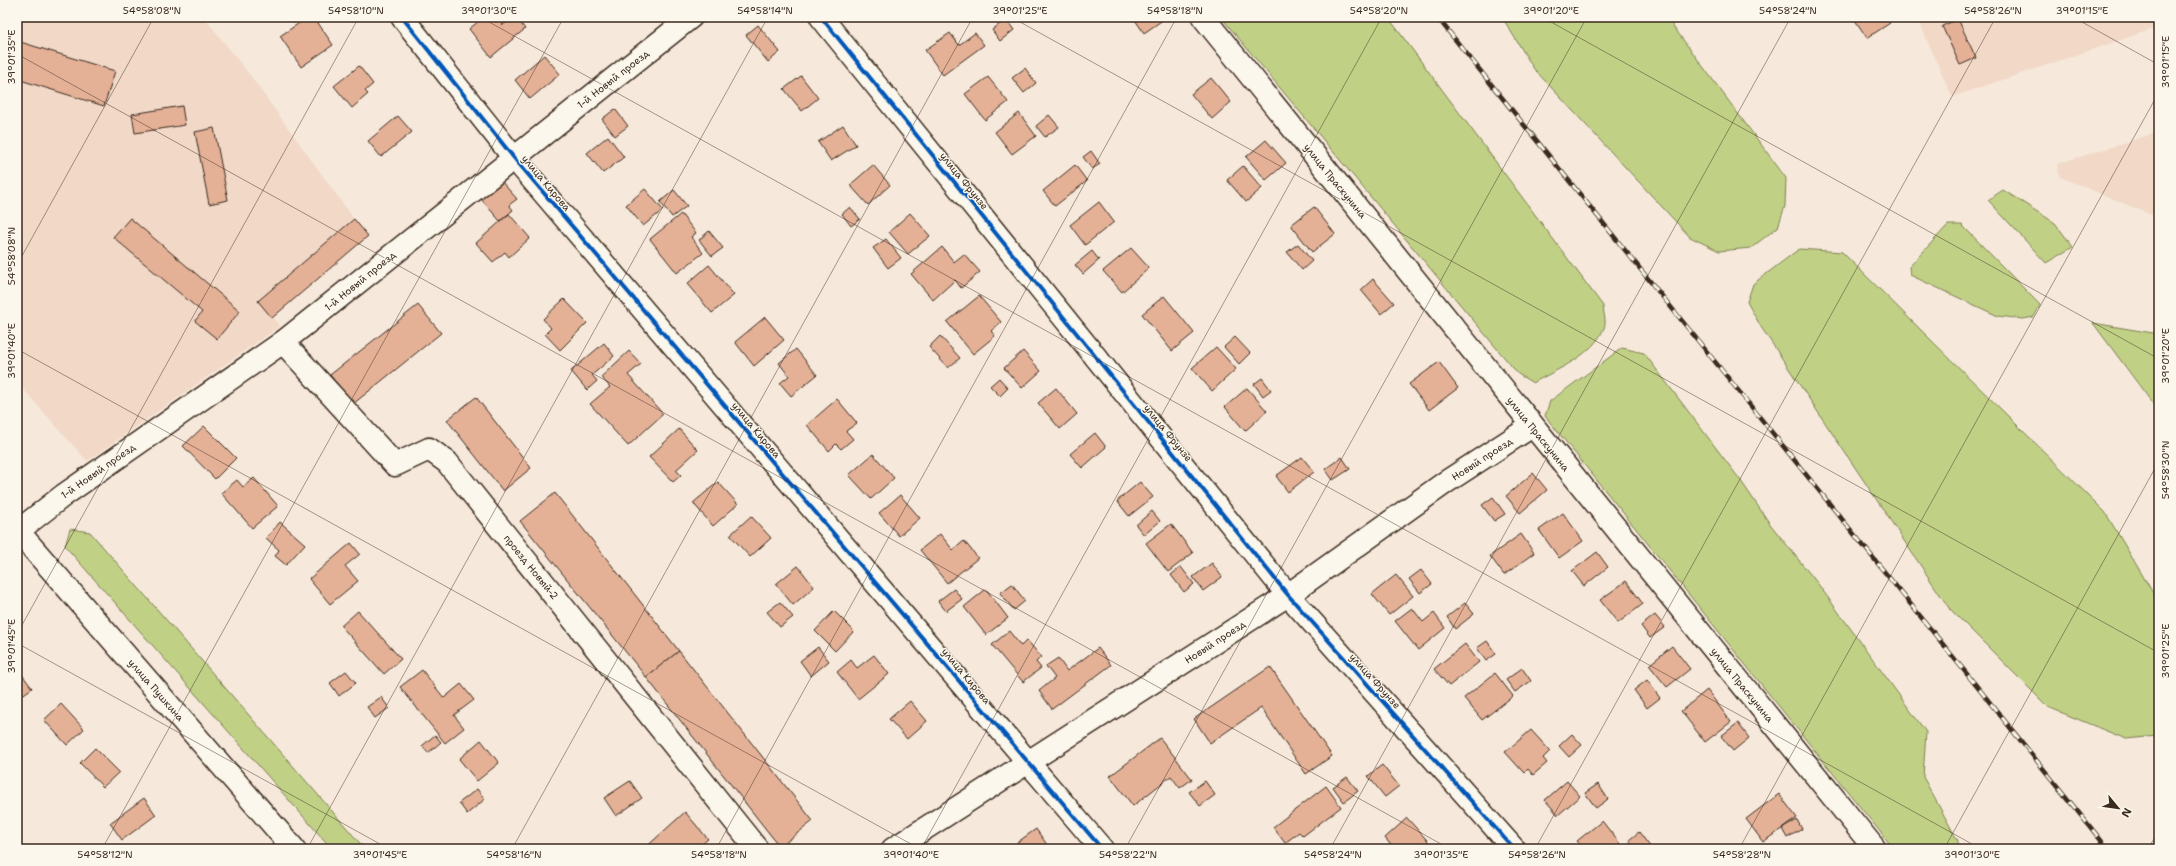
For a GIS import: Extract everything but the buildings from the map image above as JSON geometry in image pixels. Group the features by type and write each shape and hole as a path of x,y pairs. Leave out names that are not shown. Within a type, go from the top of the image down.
{"street":[{"name":"улица Кирова","path":"402,17 514,158 1102,849"},
{"name":"1-й Новый проезд","path":"17,531 64,495 283,342 691,17"},
{"name":"улица Фрунзе","path":"821,17 1288,595 1514,849"},
{"name":"улица Праскунина","path":"1203,17 1875,849"},
{"name":"проезд Новый-2","path":"283,342 395,465 429,449 447,462 757,849"},
{"name":"Новый проезд","path":"893,849 1288,595 1446,482 1532,426"},
{"name":"улица Пушкина","path":"17,531 294,849"}],"shaded area":[{"path":"17,17 204,17 249,74 354,219 368,236 273,317 280,326 87,461 17,382"},
{"path":"1917,17 2159,17 2159,27 1952,97"},
{"path":"2159,132 2159,218 2060,177 2057,164"}],"green space":[{"path":"1221,17 1388,17 1603,306 1605,326 1599,338 1583,354 1573,361 1533,383 1518,374"},
{"path":"1502,17 1666,17 1786,178 1785,206 1778,227 1751,248 1719,251 1690,237 1534,69"},
{"path":"2003,190 2055,223 2073,247 2046,263 1988,200"},
{"path":"1948,225 1962,225 2040,305 2034,317 2023,319 1998,316 1910,275 1909,267"},
{"path":"1799,249 1842,252 2105,512 2159,603 2159,725 2157,736 2126,739 2048,707 1949,608 1761,327 1747,302 1753,284"},
{"path":"2093,323 2159,334 2159,412"},
{"path":"1622,348 1644,353 1741,481 1770,524 1818,584 1926,732 1923,777 1958,841 1958,849 1894,849 1545,416 1550,401"},
{"path":"70,529 90,532 365,849 332,849 65,546"}],"railway":[{"path":"1437,17 2108,849"}],"cycle path":[{"path":"402,17 514,158 1102,849"},
{"path":"821,17 1288,595 1514,849"}]}
